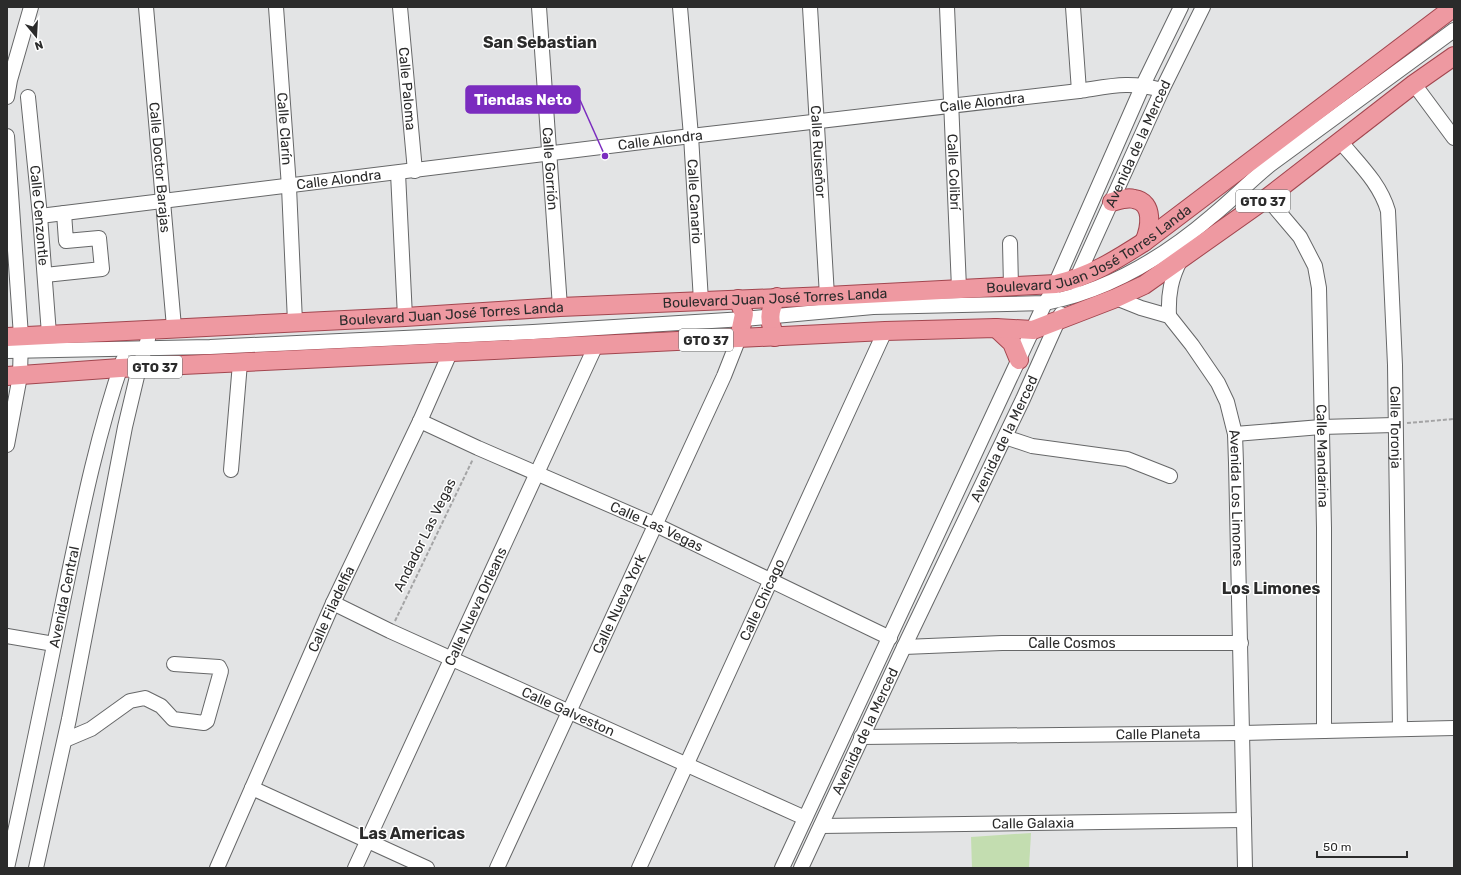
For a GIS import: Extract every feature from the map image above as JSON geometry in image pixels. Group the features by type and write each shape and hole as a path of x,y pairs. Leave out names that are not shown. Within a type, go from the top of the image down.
{"main road":[{"name":"Boulevard Juan José Torres Landa","path":"14,357 49,334 404,317 560,307 828,296 1056,284 1076,280 1108,266 1144,242 1454,7"},
{"name":"GTO 37","path":"14,357 120,368 139,368 739,338 996,328 1033,330 1116,298 1144,285 1267,198 1414,84 1454,56"},
{"path":"1112,202 1136,198 1144,203 1150,218 1150,229 1144,242"},
{"path":"775,337 770,322 770,316 771,306 777,297"},
{"path":"738,299 743,308 744,319 739,338"},
{"path":"996,328 1012,343 1019,360"}],"street":[{"path":"7,97 10,80 31,7"},
{"name":"Calle Doctor Barajas","path":"146,7 174,327"},
{"name":"Calle Clarín","path":"276,7 289,186 295,322"},
{"name":"Calle Paloma","path":"400,7 415,171"},
{"name":"Calle Gorrión","path":"539,7 560,307"},
{"name":"Calle Canario","path":"680,7 701,301"},
{"name":"Calle Ruiseñor","path":"810,7 828,296"},
{"name":"Calle Colibrí","path":"947,7 950,40 950,106 960,288"},
{"path":"1073,7 1079,91"},
{"name":"Avenida de la Merced","path":"782,868 1045,303 1056,284 1143,85 1181,7"},
{"name":"Avenida de la Merced","path":"802,868 861,737 1005,437 1162,90 1203,7"},
{"path":"14,357 146,348 210,347 533,332 744,319 881,307 1045,303 1068,298 1115,281 1147,263 1211,217 1270,166 1454,30"},
{"name":"Calle Alondra","path":"40,216 690,136 1079,91 1124,84 1143,85 1162,90"},
{"path":"1414,84 1454,138"},
{"name":"Calle Cenzontle","path":"28,97 40,216 49,334"},
{"name":"Calle Cenzontle","path":"7,136 14,357 7,445"},
{"name":"Calle Toronja","path":"1340,141 1376,184 1385,200 1388,211 1395,365 1394,424 1400,729"},
{"path":"398,173 404,317"},
{"name":"Calle Mandarina","path":"1267,198 1300,237 1315,266 1320,307 1324,528 1324,731"},
{"path":"45,275 102,269 99,238 66,241 64,213"},
{"path":"1010,243 1011,286"},
{"path":"1116,298 1135,306 1169,316 1169,287 1173,274 1181,259"},
{"name":"Avenida Los Limones","path":"1169,316 1192,345 1218,383 1227,402 1235,434 1245,868"},
{"name":"Avenida Central","path":"36,868 65,740 127,420 139,368 151,329"},
{"name":"Avenida Central","path":"7,868 76,536 105,416 132,330"},
{"name":"Calle Chicago","path":"639,868 885,332"},
{"name":"Calle Nueva York","path":"497,868 730,363 739,338"},
{"name":"Calle Nueva Orleans","path":"355,868 453,659 596,345"},
{"name":"Calle Filadelfia","path":"217,868 333,603 420,421 450,353"},
{"path":"231,470 240,363"},
{"path":"105,416 127,420"},
{"name":"Calle Las Vegas","path":"420,421 478,448 656,525 890,638"},
{"path":"1235,434 1321,427 1394,424"},
{"path":"1005,437 1032,446 1128,459 1170,476"},
{"name":"Calle Galveston","path":"333,603 390,631 805,818"},
{"path":"7,636 54,644"},
{"name":"Calle Cosmos","path":"904,647 1002,643 1241,643"},
{"path":"65,740 91,729 130,701 145,698 161,706 173,719 204,723 207,721 221,671 219,667 174,664"},
{"name":"Calle Planeta","path":"861,737 1243,733 1454,728"},
{"path":"252,788 427,868"},
{"name":"Calle Galaxia","path":"821,826 1244,820"}],"path":[{"path":"1394,424 1454,419"},
{"name":"Andador Las Vegas","path":"390,631 478,448"}],"green space":[{"path":"1031,833 1029,868 972,868 971,837"}],"place":[{"name":"Tiendas Neto","path":"605,156"}],"district":[{"name":"San Sebastian","path":"540,42"},
{"name":"Los Limones","path":"1271,588"},
{"name":"Las Americas","path":"412,833"}]}
